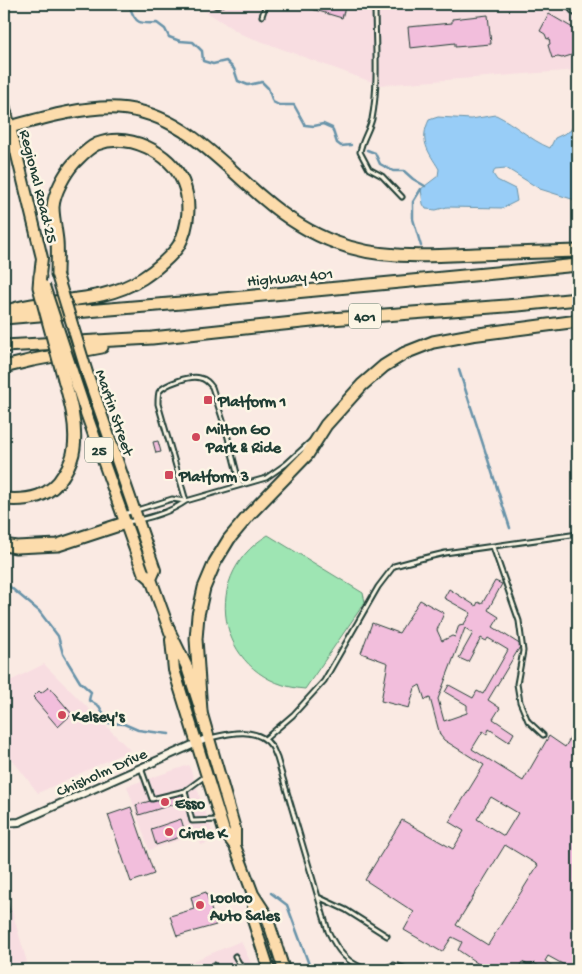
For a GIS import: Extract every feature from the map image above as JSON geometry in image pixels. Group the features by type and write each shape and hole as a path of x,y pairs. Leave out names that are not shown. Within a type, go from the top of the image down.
{"highway":[{"path":"10,127 93,108 118,108 144,112 166,120 185,131 263,199 314,234 339,244 372,252 411,256 578,250"},
{"path":"4,312 20,306 96,297 120,290 142,278 162,263 178,246 186,226 188,204 183,182 174,168 161,156 143,146 128,141 113,140 97,144 83,154 68,170 59,188 53,207 57,245 57,275"},
{"name":"Highway 401","path":"4,318 578,265"},
{"path":"4,499 34,498 48,492 60,481 68,467 74,449 69,378 40,287 40,276"},
{"name":"401","path":"4,346 152,338 331,319 512,306 578,299"},
{"path":"201,711 196,639 198,615 204,588 215,562 229,540 249,515 306,455 326,426 362,385 384,366 406,353 432,342 471,335 578,322"},
{"path":"4,367 152,338"},
{"path":"4,545 16,547 58,545 124,519"}],"main road":[{"name":"Regional Road 25","path":"4,104 42,258 40,276"},
{"name":"Martin Street","path":"42,258 57,275 88,376 155,570 151,579"},
{"name":"Martin Street","path":"69,378 143,572 151,579 170,632 187,667 235,829 235,846"},
{"name":"Martin Street","path":"170,632 174,670 220,820 224,831 235,846 253,894 266,914 284,970"},
{"name":"Martin Street","path":"253,894 253,920 269,970"}],"street":[{"name":"Chisholm Drive","path":"4,823 20,822 208,738"}],"lane":[{"path":"214,4 217,6 222,4"},
{"path":"262,16 266,4"},
{"path":"375,4 374,105 371,122 360,152 370,169 382,176 402,197"},
{"path":"568,4 574,13 578,15"},
{"path":"186,501 158,404 158,397 159,392 167,385 194,377 208,381 215,394 240,485"},
{"path":"124,519 176,508 186,501 266,478 286,464 326,426"},
{"path":"124,519 136,516 172,499 186,501"},
{"path":"265,739 293,715 324,681 378,587 394,566 445,553 578,534"},
{"path":"493,547 520,621 523,651 518,684 520,702 528,721 543,735"},
{"path":"208,738 247,732 265,739 272,747 277,758 328,931 341,954 361,968 369,970"},
{"path":"141,768 152,799 184,791 207,775"},
{"path":"184,791 192,821 220,820"},
{"path":"318,897 346,910 387,936"},
{"path":"235,956 244,970"},
{"path":"214,965 215,970"},
{"path":"380,970 390,969 394,965 404,968"}],"shaded area":[{"path":"194,4 578,4 578,70 380,85 241,34"},
{"path":"44,664 130,750 38,793 4,749 4,684"},
{"path":"189,765 215,840 201,845 197,834 149,850 127,786"},
{"path":"4,884 29,969 4,970"},
{"path":"241,941 254,970 172,970"}],"green space":[{"path":"268,535 363,593 365,602 305,689 276,682 254,669 237,649 228,626 225,601 231,577 245,554"}],"water":[{"path":"496,115 550,148 555,138 570,131 578,118 578,201 540,189 506,168 495,169 493,174 497,180 515,189 517,201 503,208 447,207 436,210 426,209 423,204 421,189 438,176 439,169 426,146 425,134 429,120 438,117 471,119"}],"building":[{"path":"295,4 346,4 342,18"},
{"path":"549,14 578,31 578,53 562,58 552,58 548,45 550,44 549,38 547,39 545,34 540,31"},
{"path":"488,15 491,44 455,47 455,43 410,48 408,27 452,23 452,19"},
{"path":"158,441 161,452 156,453 153,442"},
{"path":"495,581 502,584 488,610 499,617 493,627 521,645 488,700 500,708 493,719 514,733 509,742 489,729 487,734 483,731 472,749 523,781 549,736 565,747 571,737 578,739 578,970 566,970 568,967 548,956 545,961 559,970 551,970 544,965 542,968 534,963 528,965 522,962 517,970 477,970 480,965 458,950 462,942 452,937 442,952 404,930 414,912 365,880 402,820 453,849 464,831 449,822 484,765 444,740 440,735 430,698 425,700 420,685 415,688 409,708 381,701 388,663 361,653 372,623 399,633 420,600 444,613 437,630 442,641 452,636 455,637 459,625 464,624 471,613 444,598 449,589 476,606 478,602 482,604","holes":["465,628 473,633 459,658 468,662 481,638 486,641 488,638 508,650 483,694 477,691 473,698 449,685 445,692 467,705 467,713 444,721 438,699","491,797 518,813 504,836 477,819","505,845 538,865 488,945 456,925"]},
{"path":"49,687 72,714 58,727 33,697 39,691 41,693"},
{"path":"182,792 184,801 139,815 136,805"},
{"path":"131,807 154,874 131,882 108,815"},
{"name":"Circle K","path":"181,819 186,835 156,845 151,829"},
{"path":"4,888 10,912 4,914"},
{"path":"206,892 216,925 177,936 170,916 194,909 191,897"}],"waterway":[{"path":"122,4 130,7 134,17 139,22 157,23 165,29 169,37 180,41 193,42 202,51 203,61 213,64 226,61 234,69 238,81 248,85 262,82 268,88 273,102 279,105 294,105 305,125 323,124 332,128 337,143 341,146 351,145"},
{"path":"367,150 375,153 380,164 393,171 404,171 425,186"},
{"path":"421,189 413,202 413,219 421,246"},
{"path":"459,370 510,528"},
{"path":"4,582 39,611 58,636 63,654 80,682 91,692 89,700 99,706 109,723 124,724 138,730 169,734"},
{"path":"271,893 287,905 311,970"}],"place":[{"name":"Platform 1","path":"208,400"},
{"name":"Milton GO Park & Ride","path":"196,437"},
{"name":"Platform 3","path":"169,475"},
{"name":"Kelsey's","path":"62,715"},
{"name":"Esso","path":"165,802"},
{"name":"Circle K","path":"169,832"},
{"name":"Looloo Auto Sales","path":"200,905"}]}
